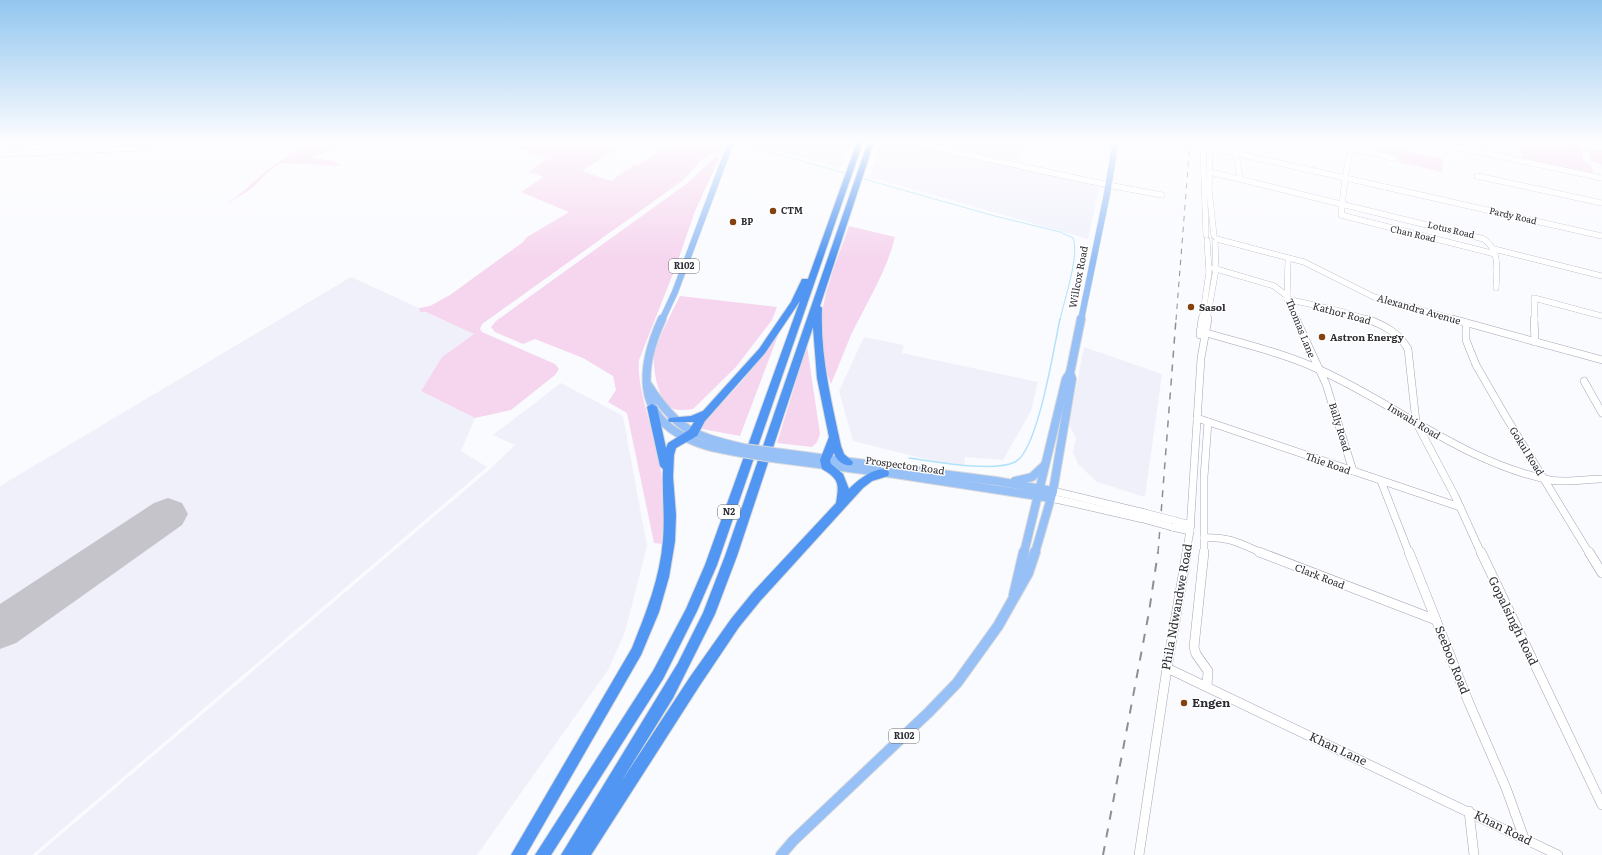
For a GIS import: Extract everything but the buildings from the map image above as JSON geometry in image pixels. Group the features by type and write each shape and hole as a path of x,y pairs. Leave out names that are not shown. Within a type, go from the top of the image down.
{"highway":[{"name":"N2","path":"542,855 658,675 691,612 711,564 846,182"},
{"name":"N2","path":"568,855 668,694 709,614 731,556 858,182"},
{"path":"518,855 637,651 653,612 663,578 669,541 670,515 668,477 670,450 675,443 688,436 705,414 736,382 770,340 795,302 813,264 818,261"},
{"path":"819,296 817,348 820,371 839,454 848,462"},
{"path":"652,407 668,477"},
{"path":"673,420 692,419 705,414"},
{"path":"834,435 825,463 835,471 843,481 845,489 844,496 839,506"},
{"path":"582,855 695,681 735,623 757,596 839,506 868,478 884,473"}],"main road":[{"name":"Prospecton Road","path":"716,182 652,345 646,366 648,399 665,425 707,447 743,450 884,473 1052,494"},
{"name":"Willcox Road","path":"1039,492 1066,379 1070,373 1109,182"},
{"name":"Willcox Road","path":"1052,494 1072,379 1070,373"},
{"name":"Prospecton Road","path":"648,386 673,420 688,436"},
{"name":"Prospecton Road","path":"825,463 848,462 996,481 1039,492"},
{"path":"996,481 1026,480 1036,475 1046,463"},
{"name":"R102","path":"1012,604 1039,492"},
{"name":"R102","path":"781,855 793,840 929,712 957,683 981,652 1012,604 1028,573 1052,494"}],"street":[{"path":"1094,182 1162,195"},
{"name":"Phila Ndwandwe Road","path":"1204,182 1206,238 1209,267 1204,335"},
{"name":"Phila Ndwandwe Road","path":"1139,855 1190,528 1201,358 1216,269 1216,239 1213,234 1209,182"},
{"name":"Lotus Road","path":"1251,182 1342,205 1477,236 1487,241 1494,252 1602,276"},
{"path":"1342,205 1345,182"},
{"name":"Pardy Road","path":"1362,182 1602,236"},
{"path":"1504,182 1602,203"},
{"name":"Chan Road","path":"1342,205 1340,214 1344,217 1494,252"},
{"name":"Alexandra Avenue","path":"1206,238 1216,239 1304,262 1374,297 1602,360"},
{"path":"1494,252 1496,288"},
{"path":"1279,256 1288,262 1304,262"},
{"name":"Thomas Lane","path":"1288,262 1287,298 1318,368"},
{"path":"1209,267 1274,286 1288,284"},
{"path":"1274,286 1287,298"},
{"name":"Kathor Road","path":"1287,298 1372,321 1387,326 1399,334 1405,341 1408,349 1416,422"},
{"path":"1535,342 1534,298 1602,316"},
{"name":"Gokul Road","path":"1466,323 1466,340 1476,365 1602,574"},
{"name":"Inwabi Road","path":"1204,335 1231,340 1318,368 1345,381 1416,422"},
{"name":"Bally Road","path":"1318,368 1326,384 1353,471"},
{"path":"1326,384 1345,381"},
{"path":"1584,381 1601,409"},
{"name":"Thie Road","path":"1197,418 1460,507"},
{"name":"Phila Ndwandwe Road","path":"1207,687 1208,671 1196,654 1194,646 1200,595 1204,538 1204,477 1208,422"},
{"name":"Gopalsingh Road","path":"1416,422 1427,433 1460,507 1602,805"},
{"name":"Inwabi Road","path":"1427,433 1516,470 1544,479 1560,481 1602,479"},
{"name":"Seeboo Road","path":"1381,481 1436,620 1506,788 1524,838"},
{"name":"Prospecton Road","path":"1052,494 1190,528"},
{"name":"Clark Road","path":"1204,538 1219,537 1436,620"},
{"name":"Khan Lane","path":"1167,668 1469,811"},
{"path":"1469,811 1474,855"},
{"name":"Khan Road","path":"1469,811 1558,855"}],"shaded area":[{"path":"254,182 258,182 251,189 227,204"},
{"path":"536,182 681,182 482,324 480,329 482,332 555,364 559,369 555,375 511,410 475,418 421,391 442,357 474,334 426,312 420,312 419,308 430,306 450,295 523,242 527,237 569,212 521,192"},
{"path":"689,182 708,182 695,211 676,266 639,360 642,394 656,445 663,488 662,544 654,543 627,413 608,402 616,390 613,376 583,358 535,339 523,344 495,332 491,327 496,321"},
{"path":"887,182 1082,182 1092,184 1099,189 1088,239"},
{"path":"849,226 895,237 887,263 851,335 831,384 823,360 820,343 820,326 827,292"},
{"path":"351,277 419,308 419,311 426,312 474,334 442,357 421,391 475,418 461,451 487,467 32,855 0,855 0,486"},
{"path":"680,296 777,307 772,320 736,367 693,409 676,410 666,404 660,392 657,384 654,356 665,326"},
{"path":"780,330 740,436 702,429 701,420 723,402 743,380"},
{"path":"864,337 904,345 902,353 1038,382 1031,411 1003,460 965,457 964,466 945,464 853,441 839,391"},
{"path":"807,346 820,434 817,442 812,447 777,443"},
{"path":"1084,347 1162,374 1145,497 1097,482 1078,464 1073,452 1076,438 1069,424"},
{"path":"561,383 623,416 647,546 625,632 608,670 477,855 37,855 490,469 515,445 493,435"}],"waterway":[{"path":"874,182 991,215 1060,232 1073,238 1075,246 1073,266 1060,320"},
{"path":"909,458 978,466 1005,465 1015,462 1023,454 1031,439 1038,419 1060,319"}],"runway":[{"path":"0,629 168,514"}],"railway":[{"path":"1176,320 1187,182"},
{"path":"1158,553 1176,319"},
{"path":"1103,855 1149,612 1158,552"}],"place":[{"name":"CTM","path":"773,211"},
{"name":"BP","path":"733,222"},
{"name":"Sasol","path":"1191,307"},
{"name":"Astron Energy","path":"1322,337"},
{"name":"Engen","path":"1184,703"}]}
